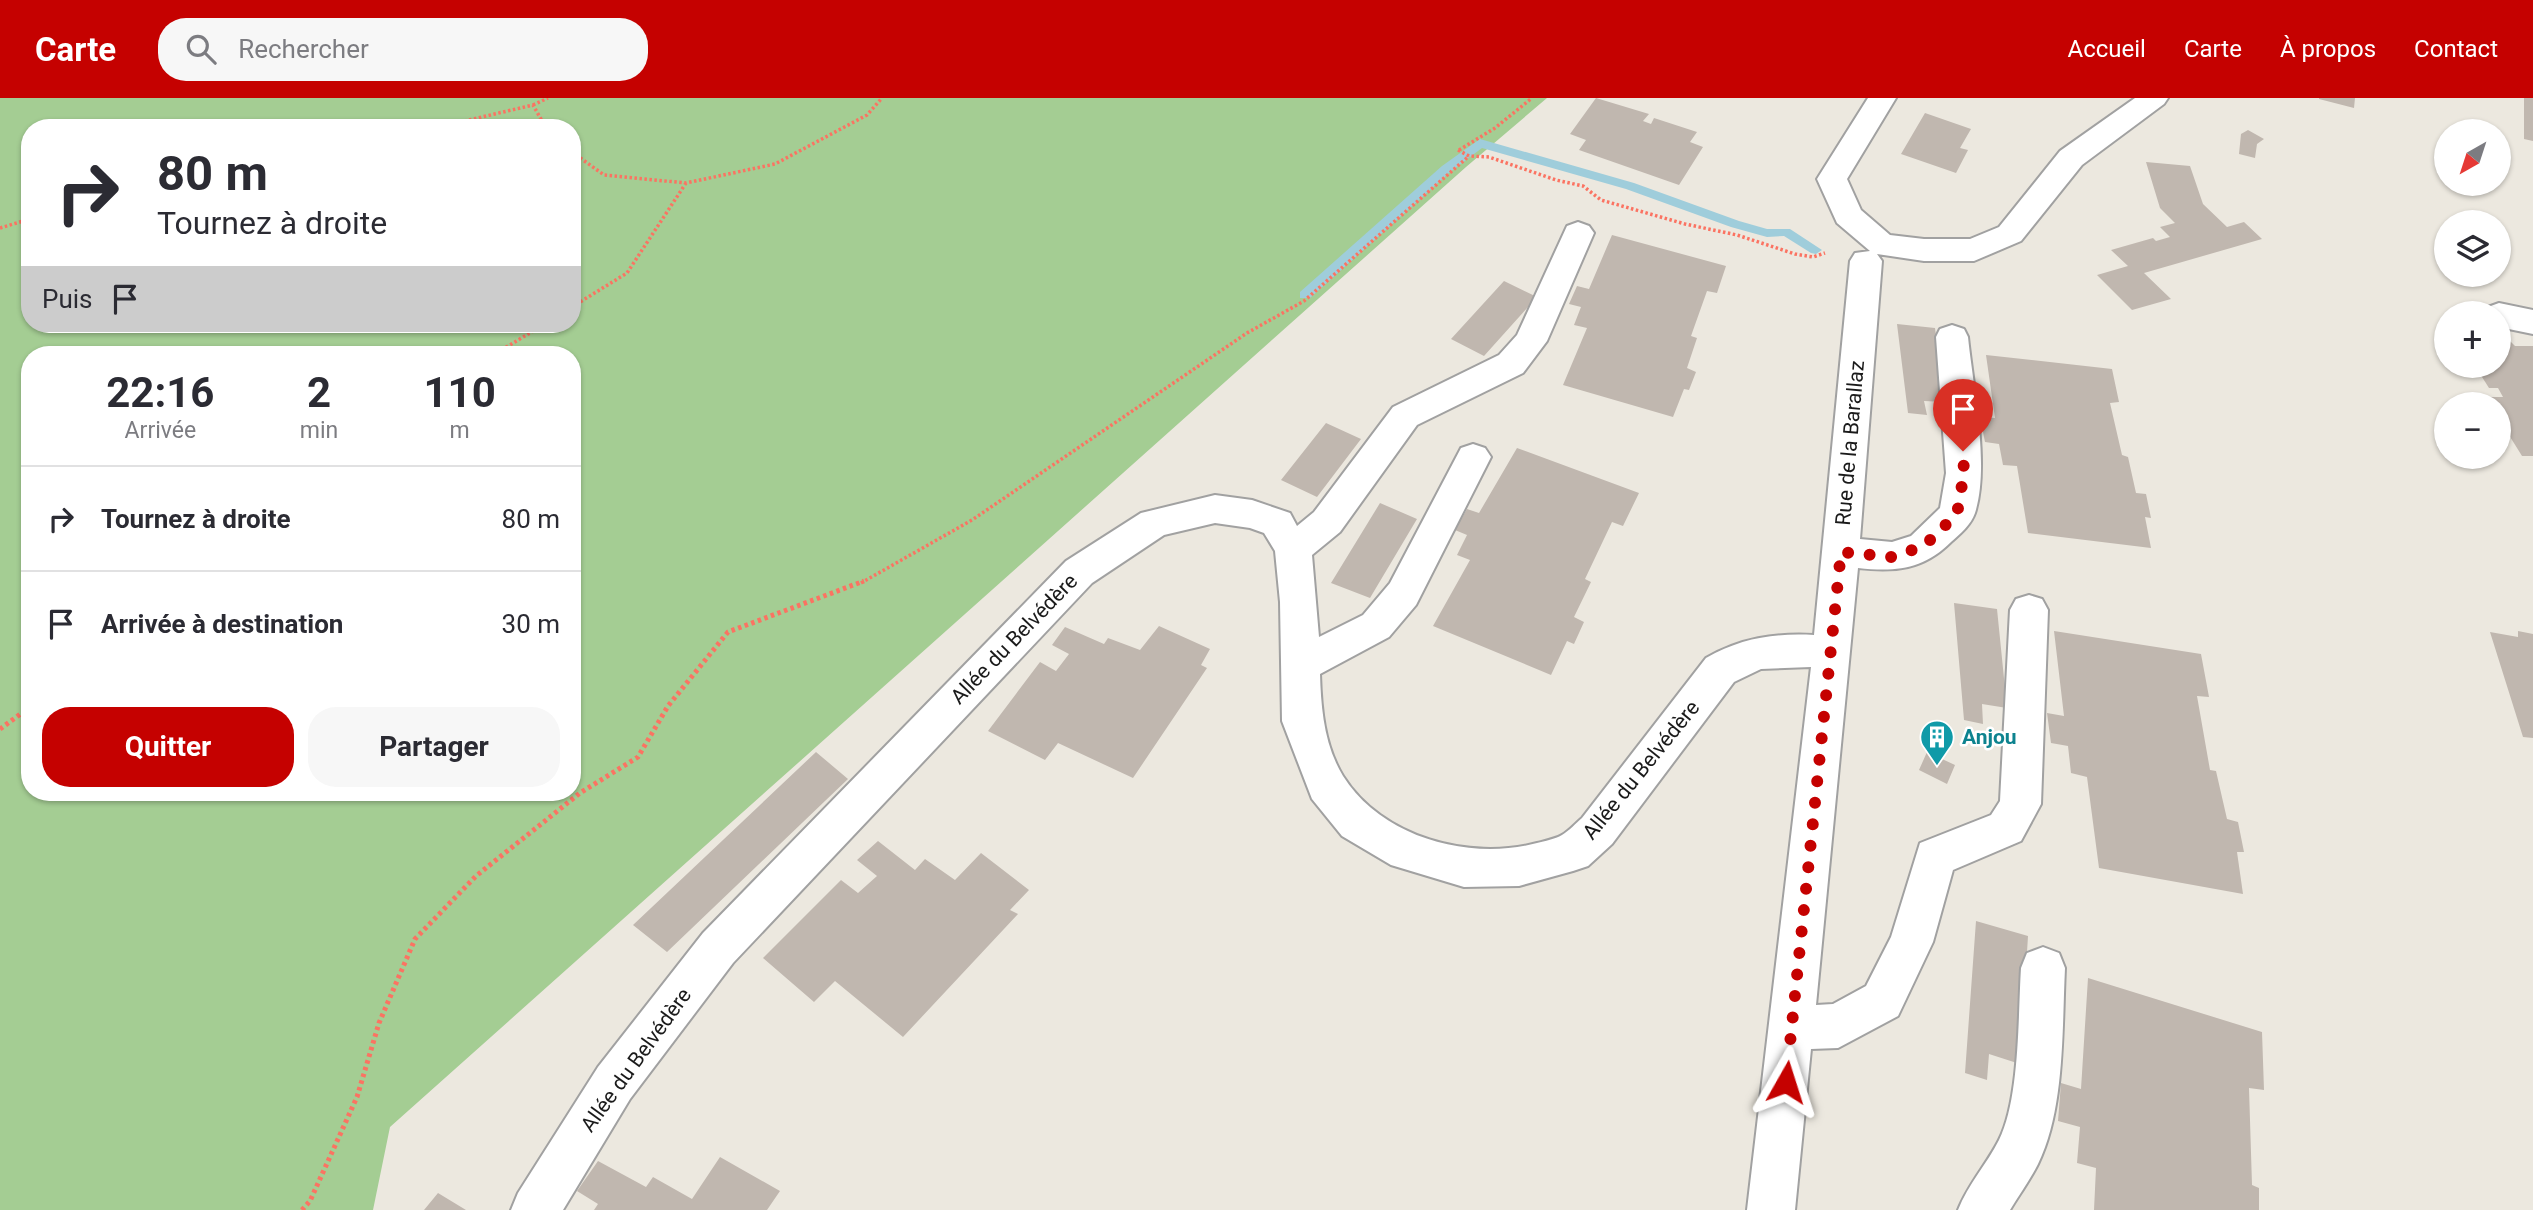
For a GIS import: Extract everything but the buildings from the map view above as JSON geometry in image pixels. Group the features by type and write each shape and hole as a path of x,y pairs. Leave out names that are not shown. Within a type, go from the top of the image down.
{"street":[{"path":"1882,98 1832,179 1847,216 1881,244 1924,250 1974,250 2010,234 2071,158 2154,98"},
{"path":"1293,550 1327,522 1405,416 1511,364 1531,341 1578,233"},
{"name":"Rue de la Barallaz","path":"1771,1210 1832,652 1866,261"},
{"path":"2511,317 2533,322"},
{"path":"1841,552 1892,557 1924,546 1957,514 1964,473 1952,337"},
{"path":"1301,665 1376,626 1404,594 1473,457"},
{"name":"Allée du Belvédère","path":"534,1210 614,1083 718,948 1079,572 1154,523 1215,509 1252,514 1277,523 1293,550 1299,602 1302,721 1326,786 1357,823 1406,850 1464,868 1519,867 1573,852 1597,831 1720,670 1739,658 1762,651 1832,652"},
{"path":"1792,1028 1838,1026 1882,1001 1911,942 1935,857 2006,828 2020,804 2029,610"},
{"path":"1982,1210 2021,1148 2037,1082 2043,968"}],"path":[{"path":"533,105 536,98"},
{"path":"473,119 533,105 548,98"},
{"path":"581,158 604,175 686,183 782,161 867,115 883,98"},
{"path":"1532,98 1495,128 1458,150 1469,156 1505,162 1556,180 1583,186 1601,200 1685,224 1737,234 1813,257 1823,256 1826,252 1823,235 1856,222"},
{"path":"533,105 540,119"},
{"path":"581,792 638,757 668,706 728,632 853,587 991,508 1247,333 1304,301 1469,156"},
{"path":"581,301 627,273 686,183"},
{"path":"0,228 21,222"},
{"path":"508,346 530,333"},
{"path":"0,729 21,714"},
{"path":"302,1210 310,1201 357,1097 379,1023 415,939 476,876 570,801"}],"green space":[{"path":"0,98 1547,98 1466,167 390,1127 373,1210 0,1210"}],"waterway":[{"path":"1305,295 1446,169 1480,143 1630,186 1735,224 1767,233 1786,232 1816,250"}],"place":[{"name":"Anjou","path":"1937,767"}],"route":[{"path":"1786,1082 1841,552 1892,557 1924,546 1957,514 1964,473 1963,451"}]}
